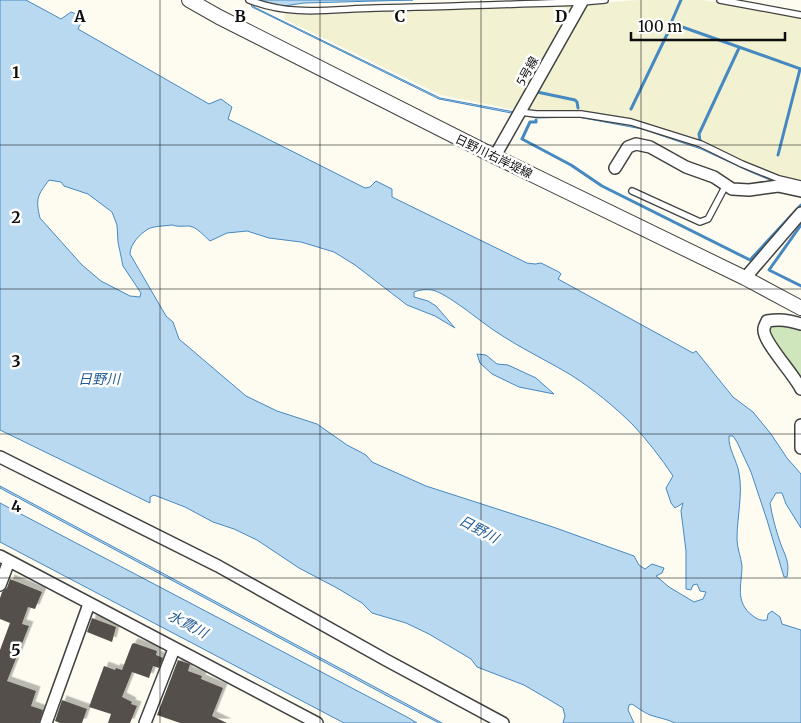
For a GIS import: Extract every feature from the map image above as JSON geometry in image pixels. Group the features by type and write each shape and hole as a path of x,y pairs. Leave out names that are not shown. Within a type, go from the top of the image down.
{"street":[{"name":"日野川右岸堤線","path":"189,0 219,17 495,156 744,278 801,308"},
{"name":"5号線","path":"495,156 582,1"},
{"path":"615,168 628,147 636,144 650,147 686,167 714,177 732,188 749,190 778,186 801,191"},
{"path":"744,278 801,213"},
{"path":"801,324 785,319 767,321 763,330 767,341 797,379 801,389"},
{"path":"801,425 801,448"},
{"path":"0,457 218,566 503,723"},
{"path":"0,585 4,559 317,723"},
{"path":"46,723 89,604"},
{"path":"149,722 174,649"}],"lane":[{"path":"249,0 266,7 308,12 605,0"},
{"path":"720,0 801,15"},
{"path":"520,112 581,114 631,122 700,144 771,176 801,184"},
{"path":"632,191 700,222 708,219 726,185"}],"green space":[{"path":"639,0 703,0 801,18 801,182 756,168 704,144 634,121 530,113 527,109 585,4"},
{"path":"573,5 516,110 441,95 284,19 285,12 314,14"},
{"path":"771,323 801,327 801,381 770,341 768,326"}],"water":[{"name":"日野川","path":"0,0 26,0 61,19 71,12 84,17 78,29 209,104 221,99 232,107 228,119 365,188 370,187 376,181 392,189 392,197 527,263 541,263 559,272 561,274 558,279 693,353 696,351 733,397 753,412 801,474 801,528 786,504 782,493 776,493 770,503 787,563 787,577 784,577 751,472 737,442 733,436 729,436 740,481 737,539 742,566 741,599 747,611 756,618 767,620 768,614 772,611 780,617 782,624 801,630 801,723 675,723 650,715 632,704 629,705 628,710 634,723 563,723 565,716 563,708 548,699 524,685 477,667 471,659 429,634 406,623 372,613 362,603 299,568 257,540 154,495 150,497 150,503 0,430","holes":["49,180 61,182 64,186 88,194 112,212 117,225 123,266 141,293 140,297 130,296 101,281 82,265 40,218 38,197","172,225 192,227 210,241 227,233 247,231 269,238 301,242 334,252 355,265 407,305 435,316 455,328 436,306 428,301 414,297 414,292 420,290 438,292 504,337 587,386 633,425 673,476 666,488 671,503 675,508 683,503 681,511 686,551 686,589 691,590 693,585 697,584 700,591 706,592 703,599 694,602 669,587 656,576 662,573 664,568 652,564 645,569 639,565 634,556 553,527 426,486 372,462 366,455 347,445 317,424 277,411 246,396 179,339 173,322 166,316 130,254 134,243 145,231 153,227"]},
{"path":"257,0 413,0 304,3 284,6"},
{"path":"251,4 440,98 536,116 579,116 630,124 702,147 778,181 777,183 701,149 642,129 578,117 537,118 439,99 252,7"},
{"path":"477,354 486,355 497,364 508,365 536,378 554,394 519,387 492,374 480,363"},
{"path":"0,486 442,723 395,700 0,488"},
{"name":"水貫川","path":"0,503 417,723 344,723 0,542"}],"building":[{"path":"10,579 42,592 35,609 28,607 22,624 29,626 7,681 36,691 31,706 43,710 39,723 0,723 0,650 10,623 0,619 0,598 2,592 7,588"},
{"path":"92,618 116,627 112,642 87,632"},
{"path":"134,643 157,651 156,655 163,658 159,668 153,666 149,678 132,672 122,697 137,706 130,723 108,723 111,714 89,707 104,666 115,670 116,668 122,670"},
{"path":"178,660 190,664 188,671 202,676 201,679 223,688 212,716 227,723 180,723 157,715"},
{"path":"62,700 87,709 82,723 60,723 55,721"}],"waterway":[{"path":"681,0 671,23 801,69"},
{"path":"631,109 672,24"},
{"path":"700,141 699,134 739,48"},
{"path":"778,155 800,69"},
{"path":"537,92 575,100 578,108"},
{"path":"536,120 536,122 530,122 522,139 571,165 602,186 750,260 801,205"},
{"path":"801,225 769,270 801,286"}]}
